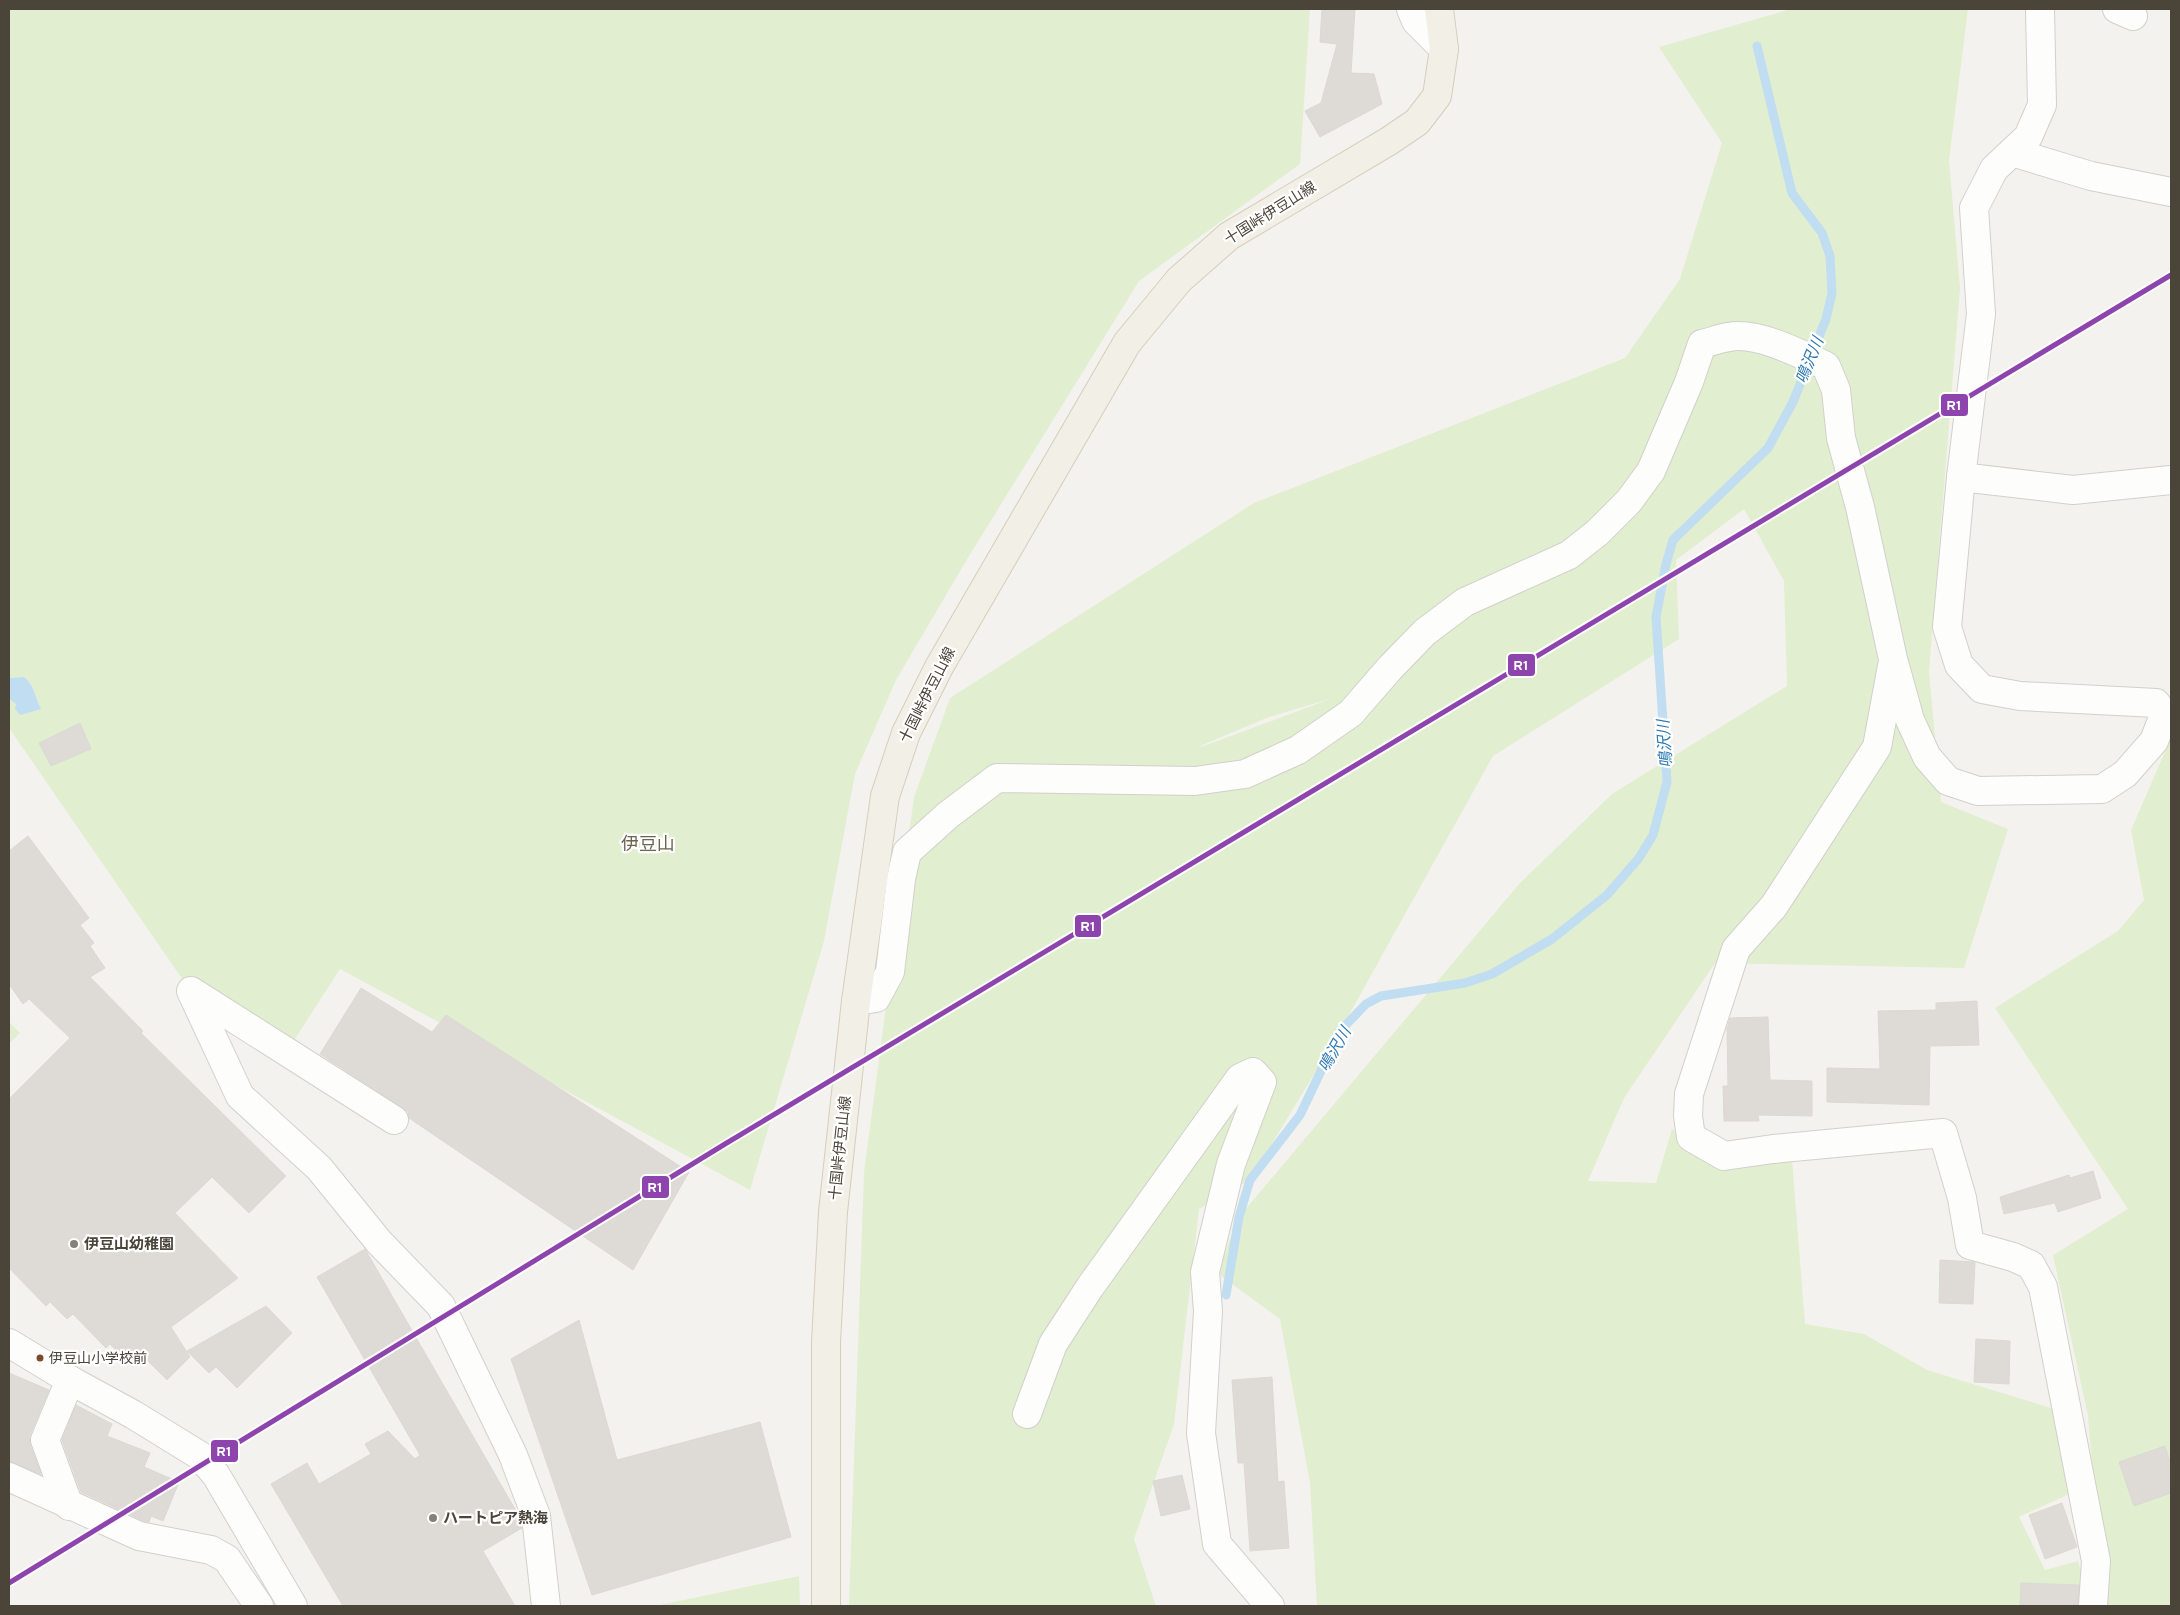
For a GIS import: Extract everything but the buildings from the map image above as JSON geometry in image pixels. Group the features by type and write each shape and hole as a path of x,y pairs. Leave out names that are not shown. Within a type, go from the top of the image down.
{"main road":[{"name":"十国峠伊豆山線","path":"826,1606 826,1342 833,1212 856,1001 885,796 906,732 939,667 1127,343 1179,280 1229,236 1389,141 1417,122 1437,96 1444,49 1439,9"}],"street":[{"path":"1411,9 1416,21 1444,49"},
{"path":"856,1001 876,998 890,972 901,879 907,852 948,814 997,778 1195,781 1244,774 1298,750 1351,713 1390,668 1425,632 1465,602 1569,555 1597,533 1629,501 1651,470 1689,382 1702,344 1730,336 1758,339 1788,348 1826,366 1836,390 1841,438 1860,507 1893,659 1910,720 1927,757 1948,780 1978,791 2102,789 2126,774 2154,741 2164,715 2156,703 2020,696 1982,689 1960,664 1947,627 1961,477 1981,314 1974,208 1994,168 2028,137 2042,105 2040,9"},
{"path":"2012,152 2091,176 2171,192"},
{"path":"1961,477 2073,490 2171,480"},
{"path":"1893,659 1877,747 1774,906 1736,949 1689,1094 1688,1116 1691,1137 1724,1156 1773,1149 1943,1133 1962,1198 1970,1245 2013,1256 2031,1265 2043,1287 2096,1560 2093,1606"},
{"path":"394,1120 191,991 240,1096 319,1168 379,1242 441,1306 513,1455 536,1516 546,1606"},
{"path":"1027,1414 1053,1344 1090,1287 1240,1078 1253,1072 1262,1082 1230,1164 1205,1272 1208,1311 1201,1433 1217,1544 1270,1606"},
{"path":"9,1344 134,1415 199,1455 216,1475 294,1606"},
{"path":"69,1506 45,1440 70,1380"},
{"path":"9,1478 139,1536 211,1550 227,1559 260,1606"}],"green space":[{"path":"9,9 1310,9 1300,164 1139,281 969,556 896,680 855,774 824,941 750,1190 340,969 293,1042 183,980 9,728 9,699 16,704 41,709 32,687 24,677 9,678"},
{"path":"1791,9 1968,9 1949,160 1960,288 1929,672 1941,802 2008,829 1964,968 1715,963 1624,1098 1588,1181 1656,1183 1672,1129 1718,1161 1791,1147 1805,1324 1864,1334 1927,1370 2067,1413 2093,1480 2088,1416 2053,1255 2128,1209 1995,1008 2118,931 2144,900 2131,830 2171,738 2171,1606 2104,1606 2093,1483 2019,1517 2045,1570 2078,1561 2091,1606 1317,1606 1310,1483 1280,1319 1217,1273 1239,1217 1520,883 1612,794 1787,686 1784,581 1744,509 1676,560 1679,639 1493,756 1340,1031 1250,1180 1199,1209 1174,1424 1134,1539 1156,1606 849,1606 864,1172 914,797 950,698 1254,503 1625,358 1680,279 1722,143 1659,47","holes":["1333,698 1201,747 1269,717"]},
{"path":"9,1022 20,1033 9,1044"},
{"path":"799,1576 800,1606 655,1606"}],"water":[{"path":"24,677 32,687 41,709 20,715 15,709 16,704 9,699 9,678"}],"waterway":[{"name":"鳴沢川","path":"1226,1295 1239,1217 1250,1180 1300,1115 1340,1031 1366,1004 1381,996 1465,983 1492,974 1552,939 1607,895 1639,858 1653,835 1667,782 1656,617 1666,564 1673,540 1768,448 1793,402 1826,319 1832,293 1830,256 1822,233 1792,193 1757,46"}],"transit line":[{"name":"R1","path":"9,1583 725,1144 2171,275"}],"place":[{"name":"伊豆山幼稚園","path":"74,1244"},
{"name":"伊豆山小学校前","path":"40,1358"},
{"name":"ハートピア熱海","path":"433,1518"}],"district":[{"name":"伊豆山","path":"648,844"}]}
